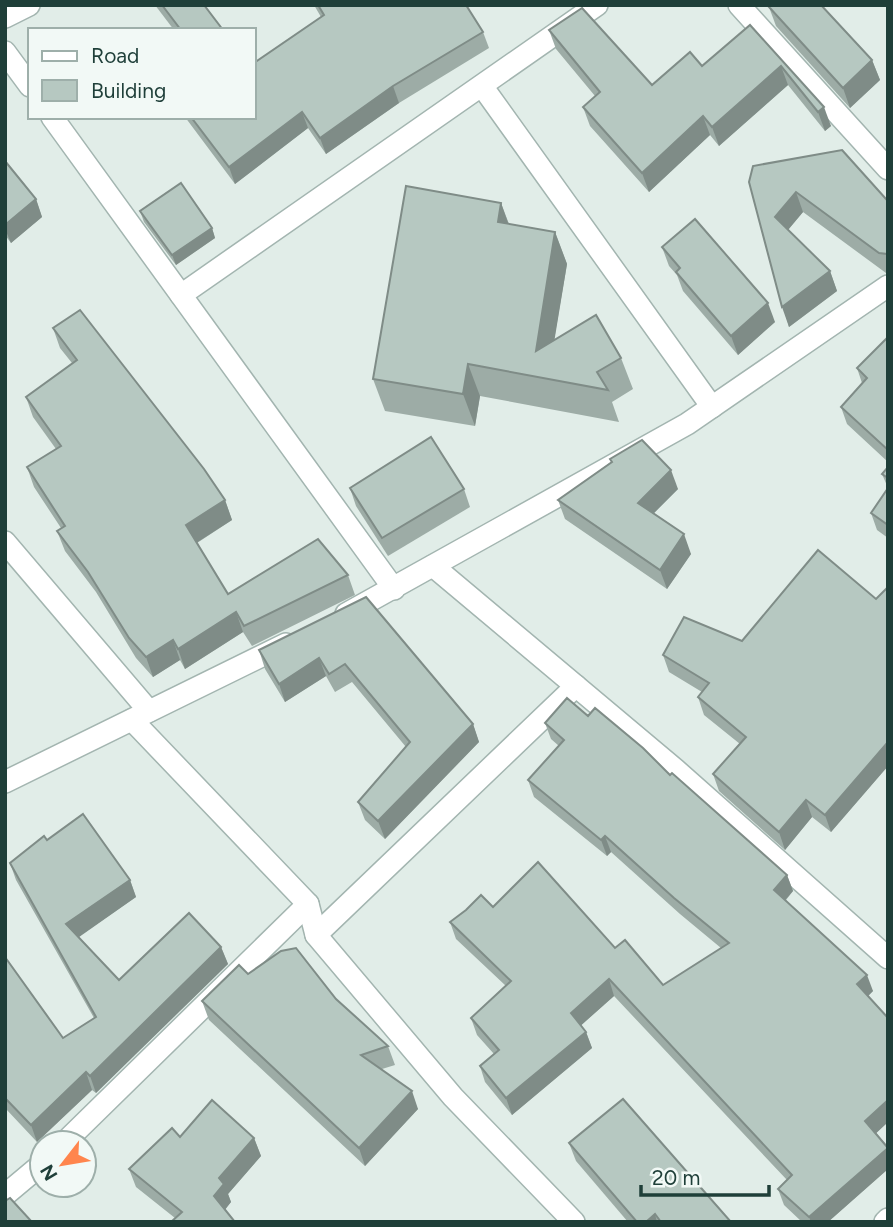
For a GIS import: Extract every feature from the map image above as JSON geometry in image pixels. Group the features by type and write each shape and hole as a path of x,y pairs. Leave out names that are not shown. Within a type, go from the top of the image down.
{"street":[{"path":"5,18 29,5"},
{"path":"181,295 597,5"},
{"path":"739,5 888,169"},
{"path":"5,52 28,83"},
{"path":"482,86 712,407"},
{"path":"53,119 394,589"},
{"path":"327,624 687,424 888,286"},
{"path":"5,541 141,715 308,904 316,935 453,1097 574,1222"},
{"path":"433,566 676,770 888,958"},
{"path":"5,782 304,635"},
{"path":"316,935 576,686"},
{"path":"78,1129 308,904"},
{"path":"5,1195 28,1176"}],"building":[{"path":"162,5 204,5 221,28 179,28"},
{"path":"318,5 466,5 483,32 393,86 320,138 302,112 229,167 193,119 256,119 256,62 324,15"},
{"path":"821,5 872,60 843,88 769,7"},
{"path":"582,8 652,85 690,52 702,66 750,25 824,107 818,112 781,66 712,127 703,116 642,173 583,107 600,92 549,30"},
{"path":"842,150 886,199 888,197 888,256 879,253 796,192 775,217 830,271 782,307 749,182 753,166"},
{"path":"5,161 36,199 5,225"},
{"path":"181,183 212,228 172,255 140,211"},
{"path":"406,186 501,203 498,222 555,232 536,351 596,315 621,358 597,372 608,390 468,364 463,394 373,379"},
{"path":"695,219 768,303 731,336 676,272 680,268 662,247"},
{"path":"80,310 204,469 225,500 186,525 228,594 318,539 348,575 244,626 236,612 178,649 173,640 146,657 129,638 88,572 57,531 65,526 27,467 61,446 26,397 77,360 53,328"},
{"path":"888,337 888,450 841,407 867,378 857,368"},
{"path":"431,437 464,489 382,538 350,488"},
{"path":"642,440 671,470 638,503 684,534 660,570 558,500 612,462 610,459"},
{"path":"888,467 888,478 882,474"},
{"path":"888,488 888,525 871,513"},
{"path":"818,550 876,599 888,587 888,742 825,815 806,800 779,832 713,774 746,737 698,697 709,683 663,655 684,617 742,641"},
{"path":"366,597 473,724 378,821 358,802 410,742 345,664 329,674 319,658 279,684 259,650"},
{"path":"567,698 588,716 595,708 787,875 774,890 867,975 857,984 888,1018 888,1100 865,1121 888,1148 809,1217 778,1189 792,1175 609,979 571,1013 586,1032 506,1098 480,1066 499,1050 471,1018 511,981 450,922 481,895 493,907 538,862 615,948 625,940 663,985 729,943 605,836 601,840 528,780 564,740 545,723"},
{"path":"83,814 130,880 66,924 119,980 189,913 221,947 90,1076 86,1072 31,1125 5,1098 5,957 63,1038 96,1017 10,863 44,836 47,840"},
{"path":"296,948 336,999 388,1046 361,1055 412,1091 359,1148 202,1001 239,965 248,974 281,951"},
{"path":"623,1099 731,1222 661,1222 655,1214 646,1222 637,1222 569,1143"},
{"path":"212,1100 254,1138 219,1178 224,1184 214,1196 235,1222 171,1222 182,1212 129,1169 172,1128 180,1137"},
{"path":"10,1198 32,1222 5,1222 5,1201"}]}
